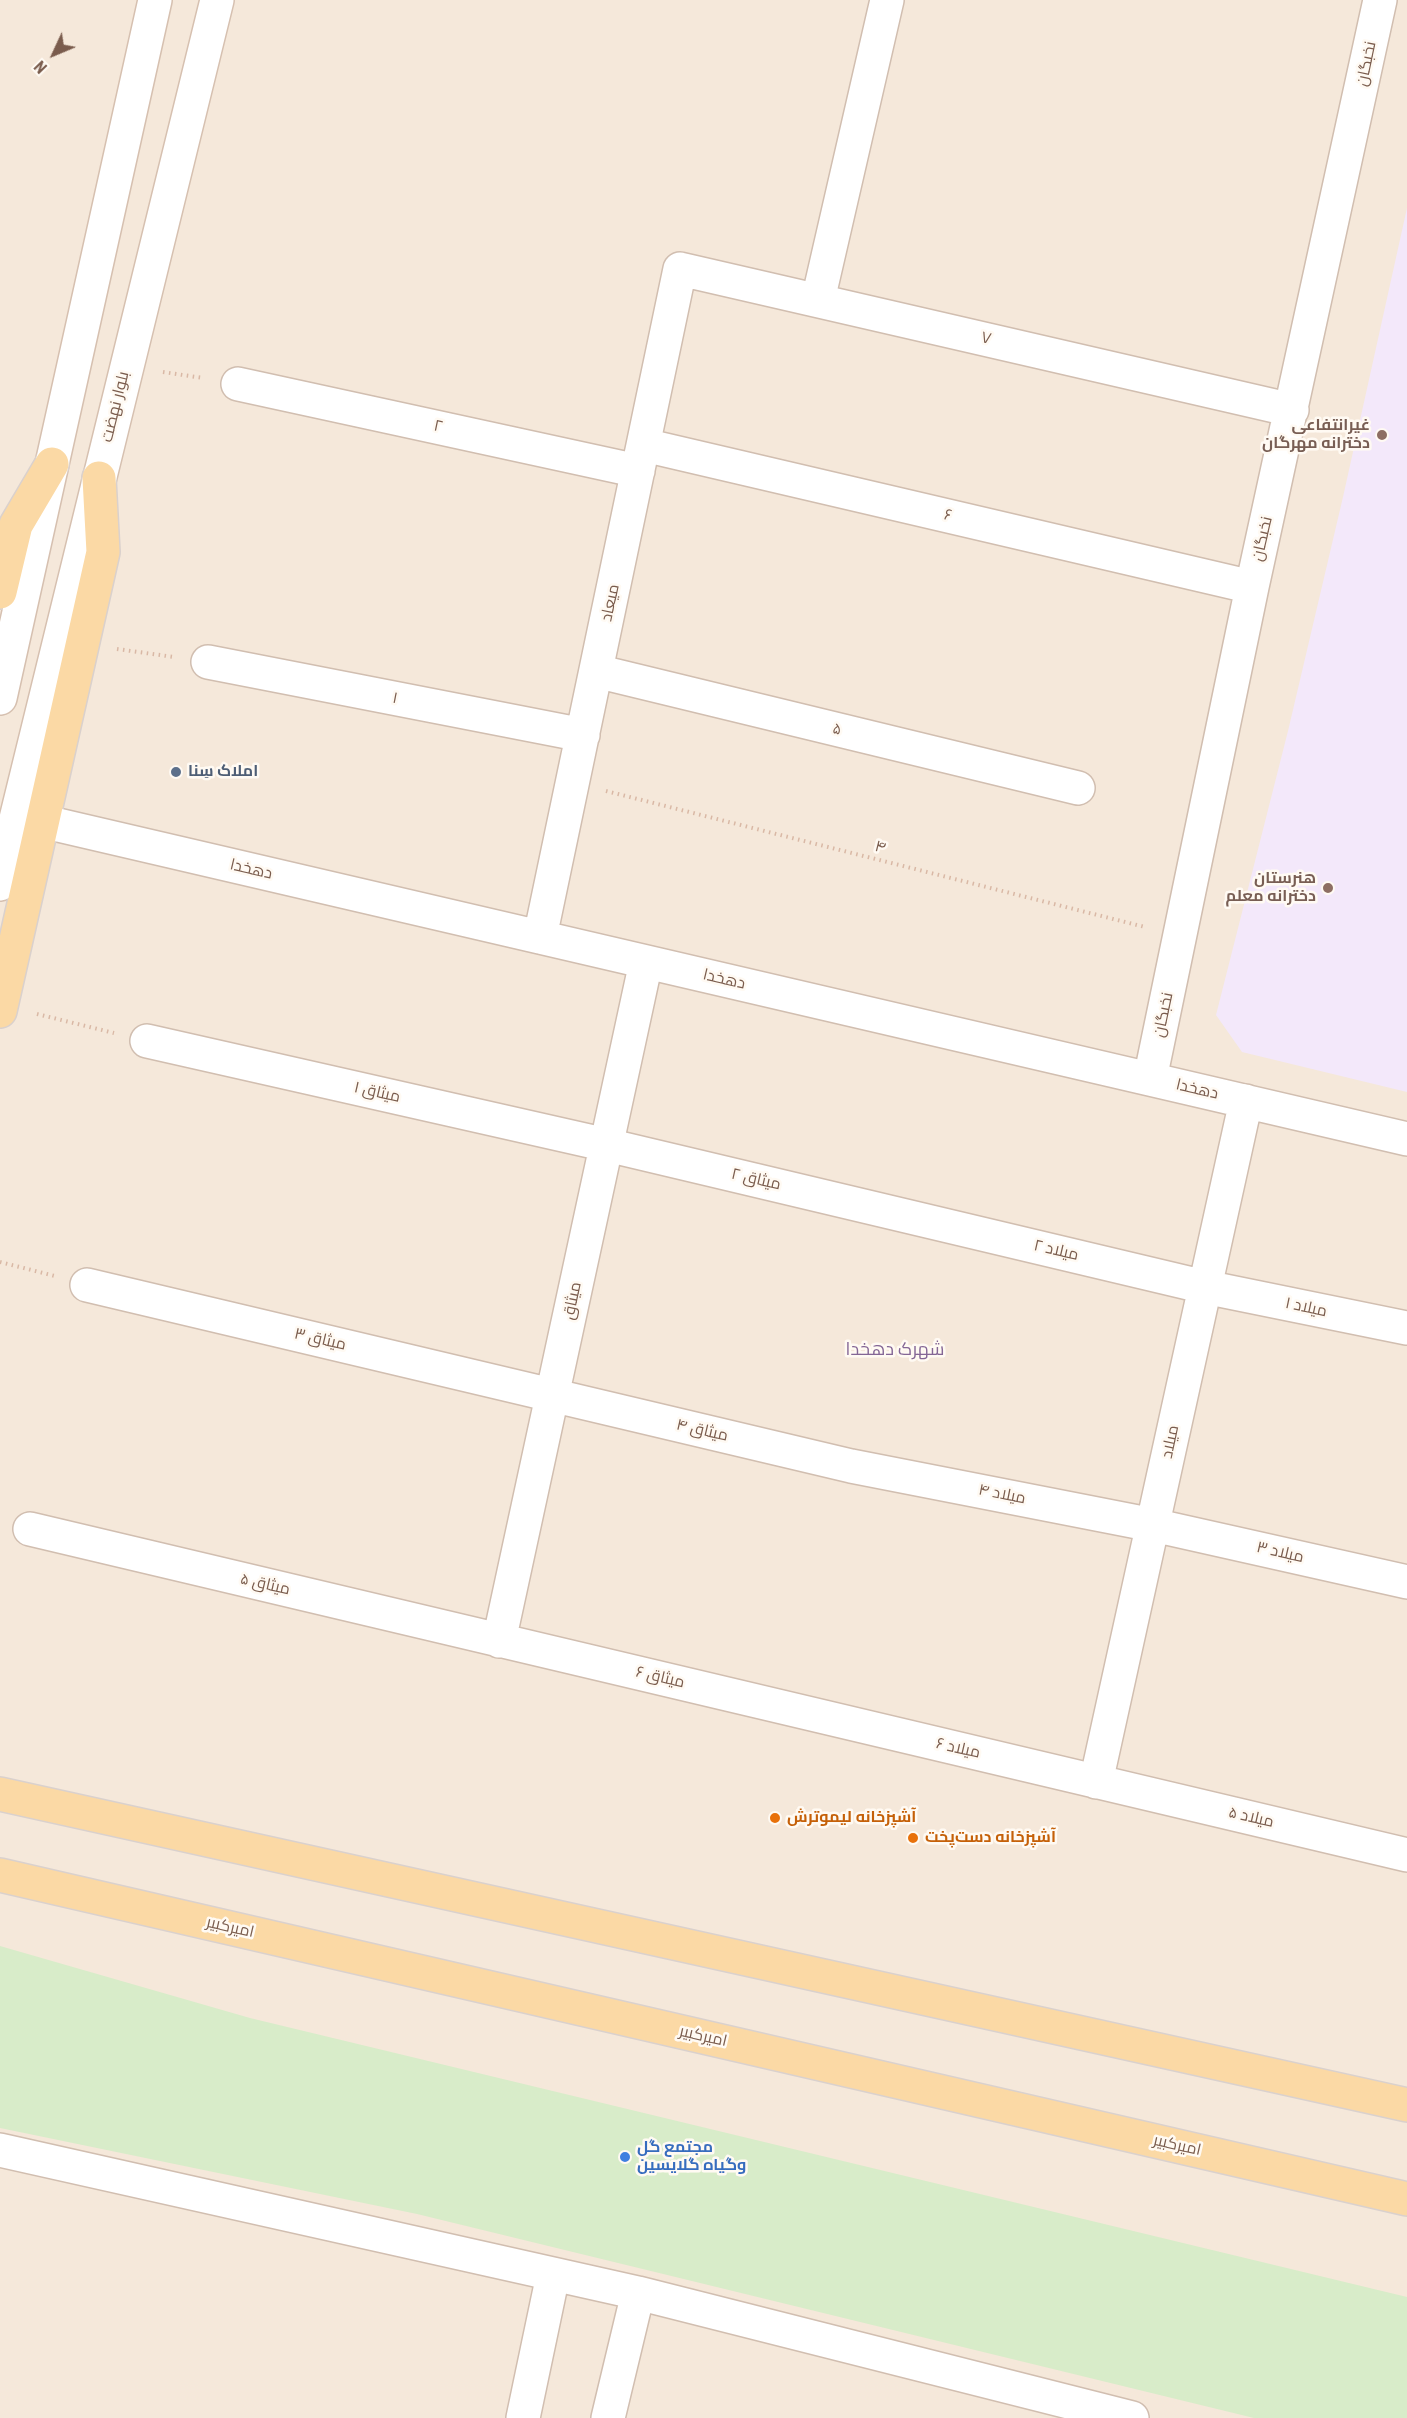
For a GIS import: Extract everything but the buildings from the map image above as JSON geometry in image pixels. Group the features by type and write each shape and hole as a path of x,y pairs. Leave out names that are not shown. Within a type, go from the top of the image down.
{"main road":[{"path":"0,592 16,525 52,464"},
{"path":"1,1008 28,818 81,643 103,552 99,478"},
{"path":"0,1794 1407,2105"},
{"name":"امیرکبیر","path":"0,1875 1407,2199"}],"street":[{"path":"0,698 155,0"},
{"name":"بلوار نهضت","path":"0,884 28,818 99,478 217,0"},
{"path":"819,300 887,0"},
{"name":"نخبگان","path":"1150,1079 1252,588 1380,0"},
{"name":"۷","path":"680,269 1292,410"},
{"name":"میعاد","path":"540,937 680,269"},
{"name":"۲","path":"238,384 641,458"},
{"name":"۶","path":"641,458 1252,588"},
{"name":"۱","path":"208,662 583,735"},
{"name":"۵","path":"596,671 1078,788"},
{"name":"دهخدا","path":"28,818 1407,1139"},
{"name":"میثاق","path":"499,1641 646,962"},
{"name":"میثاق ۱","path":"147,1041 607,1145"},
{"name":"میلاد","path":"1096,1782 1246,1101"},
{"name":"میثاق ۲","path":"607,1145 906,1216"},
{"name":"میلاد ۲","path":"906,1216 1205,1287"},
{"name":"میثاق ۳","path":"87,1285 553,1395"},
{"name":"میلاد ۱","path":"1205,1287 1407,1328"},
{"name":"میثاق ۴","path":"553,1395 851,1466"},
{"name":"میلاد ۴","path":"851,1466 1153,1525"},
{"name":"میلاد ۳","path":"1153,1525 1407,1582"},
{"name":"میثاق ۵","path":"30,1529 499,1641"},
{"name":"میثاق ۶","path":"499,1641 820,1716"},
{"name":"میلاد ۶","path":"820,1716 1096,1782"},
{"name":"میلاد ۵","path":"1096,1782 1407,1855"},
{"path":"0,2150 638,2293 1132,2418"},
{"path":"523,2418 553,2275"},
{"path":"608,2418 638,2293"}],"path":[{"path":"127,366 238,384"},
{"path":"81,643 208,662"},
{"name":"۴","path":"573,783 1181,936"},
{"path":"1,1008 147,1041"},
{"path":"0,1262 87,1285"}],"shaded area":[{"path":"0,0 1407,0 1407,2418 0,2418"},
{"name":"هنرستان دخترانه معلم","path":"1407,208 1407,1092 1242,1052 1216,1015 1288,731"}],"green space":[{"path":"0,1946 250,2018 1407,2297 1407,2418 1254,2418 417,2214 0,2128"}],"place":[{"name":"غیرانتفاعی دخترانه مهرگان","path":"1382,435"},
{"name":"املاک سِنا","path":"176,772"},
{"name":"هنرستان دخترانه معلم","path":"1328,888"},
{"name":"آشپزخانه لیموترش","path":"775,1818"},
{"name":"آشپزخانه دست‌پخت","path":"913,1838"},
{"name":"مجتمع گل وگیاه گلایسین","path":"625,2157"}],"district":[{"name":"شهرک دهخدا","path":"895,1350"}]}
